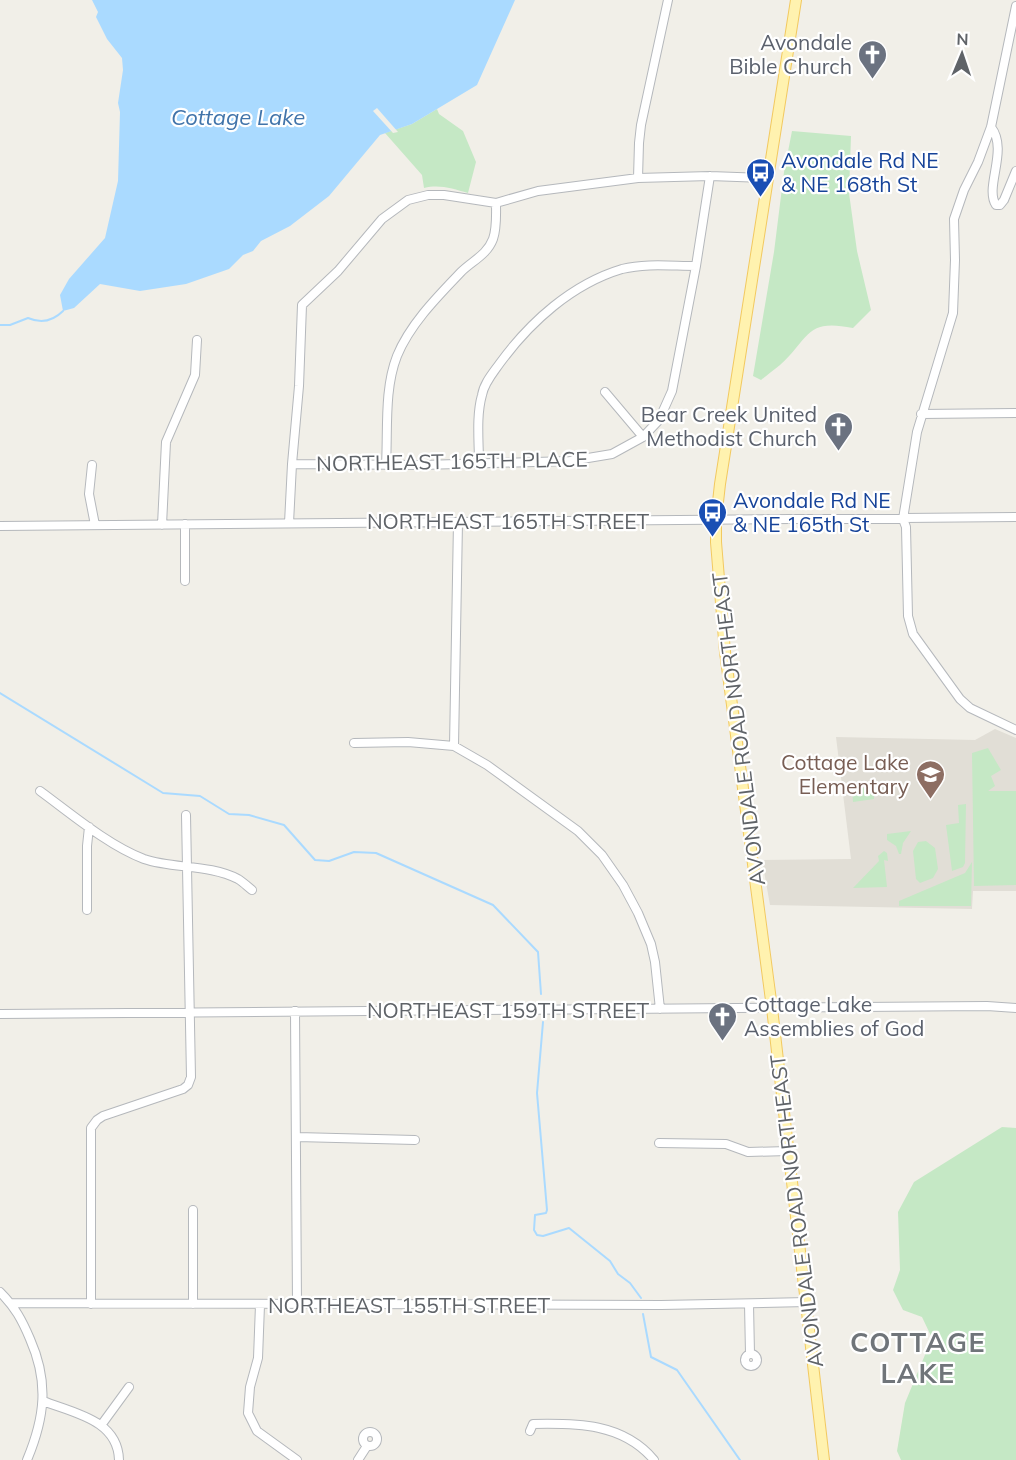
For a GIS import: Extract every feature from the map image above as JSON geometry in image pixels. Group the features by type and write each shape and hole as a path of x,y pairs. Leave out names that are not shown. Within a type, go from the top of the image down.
{"main road":[{"name":"AVONDALE ROAD NORTHEAST","path":"796,0 716,520 725,652 772,1008 825,1457"}],"street":[{"path":"638,178 641,125 668,0"},
{"path":"1016,6 991,127 954,219 953,313 921,414 912,452 903,519 906,527 908,616 913,634 960,699 976,711 1016,730"},
{"path":"991,127 997,135 998,158 994,192 996,205 1000,206 1004,200 1016,171"},
{"path":"605,392 643,437 659,420 672,391 696,266 710,176"},
{"path":"289,523 299,386 302,305 338,271 382,219 408,200 429,195 444,195 496,203 538,191 638,178 710,176 767,178"},
{"path":"386,465 390,387 398,354 411,330 441,294 463,270 484,253 493,239 496,226 496,203"},
{"path":"479,464 482,394 489,378 507,353 555,304 585,285 624,269 645,265 696,266"},
{"path":"162,525 166,442 195,375 197,340"},
{"path":"921,414 1016,413"},
{"name":"NORTHEAST 165TH PLACE","path":"292,464 479,464 570,461 612,454 643,437"},
{"path":"92,465 89,494 95,525"},
{"name":"NORTHEAST 165TH STREET","path":"0,526 1016,517"},
{"path":"454,746 458,522"},
{"path":"185,524 185,581"},
{"path":"354,743 408,742 454,746 487,765 578,831 602,855 623,885 638,913 651,944 660,1009"},
{"path":"40,791 89,827 132,854 160,863 219,873 237,879 252,890"},
{"path":"91,1304 91,1128 96,1120 103,1116 183,1089 188,1085 191,1077 186,815"},
{"path":"87,910 89,827"},
{"name":"NORTHEAST 159TH STREET","path":"0,1014 987,1006 1016,1008"},
{"path":"295,1011 297,1304"},
{"path":"297,1137 415,1140"},
{"path":"659,1143 726,1143 748,1152 788,1151"},
{"path":"193,1210 193,1304"},
{"path":"0,1292 18,1312 39,1359 43,1401 39,1426 27,1460"},
{"name":"NORTHEAST 155TH STREET","path":"11,1303 749,1305 807,1302"},
{"path":"260,1305 258,1358 248,1403 250,1420 257,1431 297,1460"},
{"path":"749,1305 750,1354"},
{"path":"102,1424 129,1387"},
{"path":"43,1401 102,1424 112,1436 119,1460"},
{"path":"530,1431 533,1424 572,1423 598,1426 637,1444 654,1460"},
{"path":"358,1460 367,1446"}],"shaded area":[{"name":"Cottage Lake Elementary","path":"995,729 1016,738 1016,891 973,891 972,909 770,905 762,860 851,859 836,737 975,740"}],"green space":[{"path":"437,109 439,114 463,131 476,162 468,193 441,187 424,188 422,175 385,133 412,124"},
{"path":"792,131 851,136 849,193 857,251 871,310 853,328 826,326 817,328 780,365 761,380 753,376"},
{"path":"988,748 1001,770 991,776 995,786 988,791 1016,791 1016,885 974,886 972,753"},
{"path":"852,788 870,788 870,794 874,794 874,799 853,802"},
{"path":"966,804 965,863 963,867 952,871 946,825 959,823 958,805"},
{"path":"911,831 899,854 896,846 887,840 887,834"},
{"path":"926,841 935,848 938,869 933,878 920,883 916,879 913,851 918,842"},
{"path":"884,851 887,853 888,861 884,860 887,887 853,888 879,861 878,856"},
{"path":"972,862 971,906 899,906 899,901 965,873"},
{"path":"1002,1127 1016,1128 1016,1460 901,1460 897,1451 905,1403 932,1338 922,1317 903,1310 893,1290 900,1270 898,1212 914,1182"}],"water":[{"name":"Cottage Lake","path":"92,0 515,0 477,85 412,124 380,135 329,196 290,226 261,241 253,251 243,255 229,269 186,284 140,291 100,284 74,308 63,311 60,295 69,279 105,238 118,181 120,112 118,103 123,70 122,58 107,39 96,17 98,12"}],"pier":[{"path":"377,108 398,132 393,133 373,111"}],"waterway":[{"path":"0,325 10,325 28,318 38,321 47,320 63,311"},
{"path":"0,693 163,793 200,796 229,814 249,815 284,825 315,860 329,861 354,852 376,853 493,905 538,952 541,994"},
{"path":"543,1022 537,1093 547,1210 546,1213 535,1215 534,1230 537,1235 543,1236 569,1228 610,1261 618,1274 630,1283 641,1298"},
{"path":"643,1314 651,1357 677,1370 740,1460"}],"place":[{"name":"Avondale Bible Church","path":"873,80"},
{"name":"Avondale Rd NE & NE 168th St","path":"760,198"},
{"name":"Bear Creek United Methodist Church","path":"838,452"},
{"name":"Avondale Rd NE & NE 165th St","path":"712,538"},
{"name":"Cottage Lake Elementary","path":"930,800"},
{"name":"Cottage Lake Assemblies of God","path":"723,1042"}],"district":[{"name":"COTTAGE LAKE","path":"918,1358"}]}
